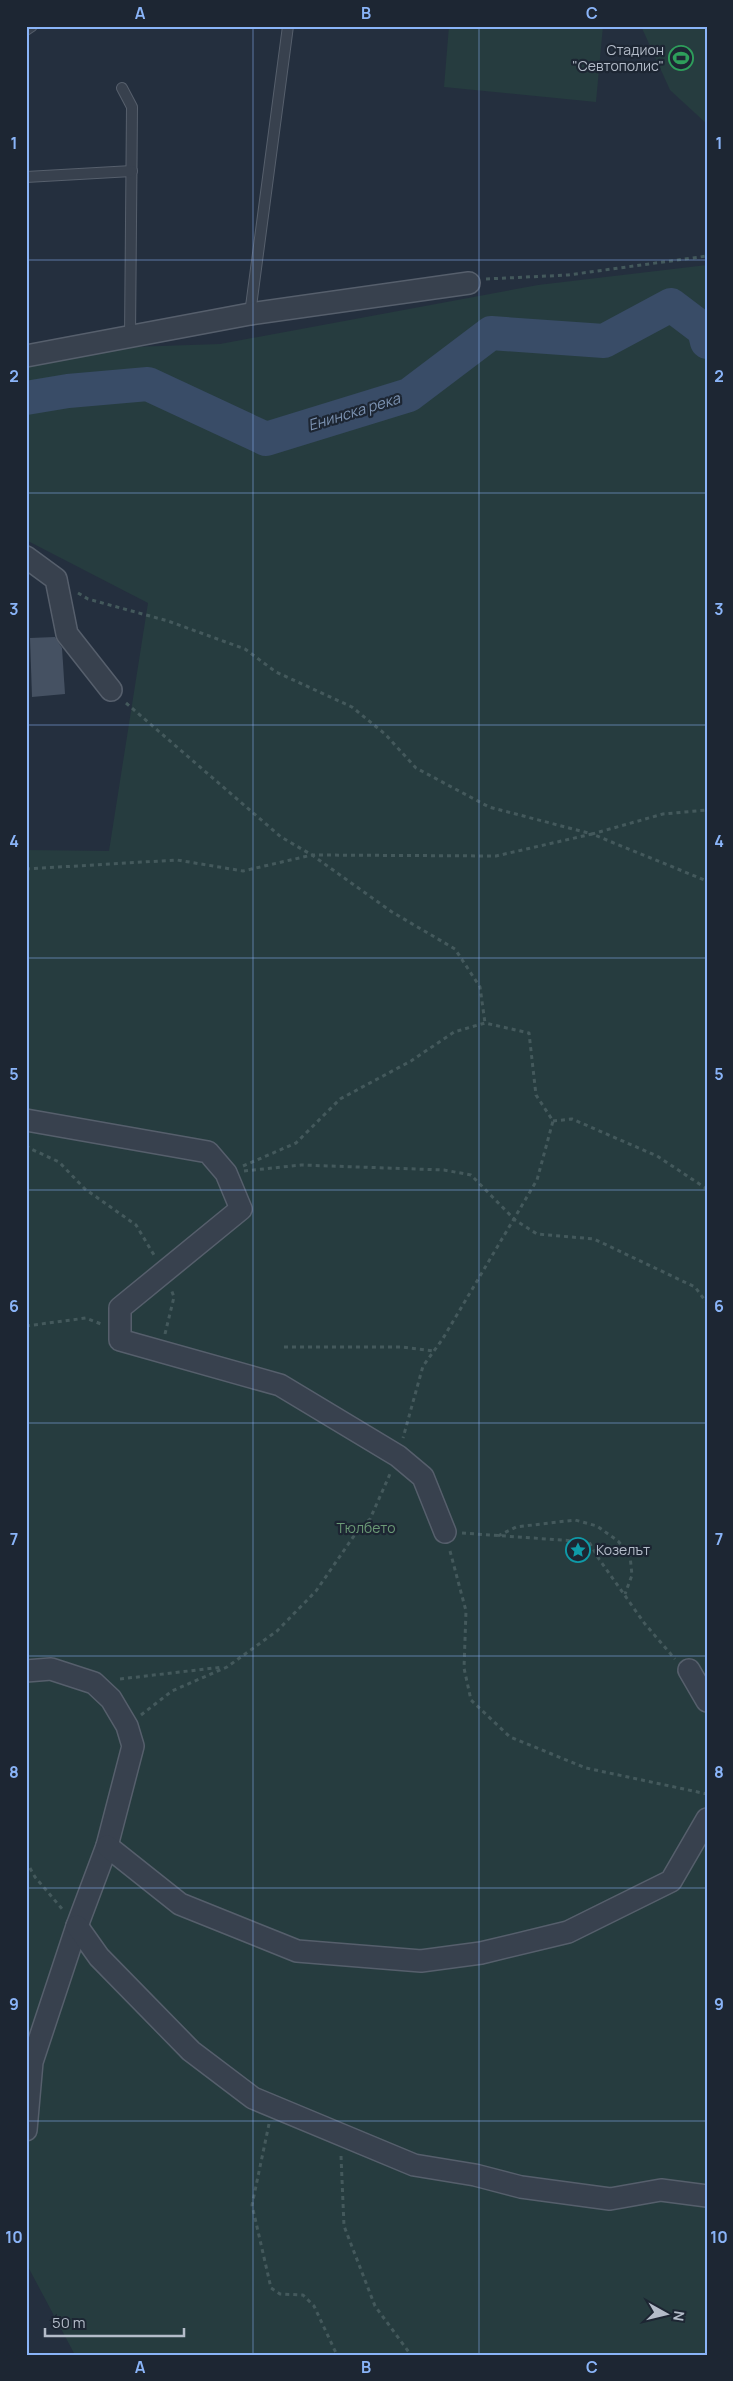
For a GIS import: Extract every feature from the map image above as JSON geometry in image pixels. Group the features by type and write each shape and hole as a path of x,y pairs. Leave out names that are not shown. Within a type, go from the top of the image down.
{"street":[{"path":"26,356 250,314 469,283"},
{"path":"26,557 56,579 67,634 111,690"},
{"path":"26,1120 208,1152 226,1173 241,1209 120,1308 120,1340 280,1385 398,1456 423,1477 445,1532"},
{"path":"26,1671 51,1669 94,1682 111,1699 126,1726 133,1746 107,1846 77,1926 32,2062 26,2130"},
{"path":"689,1670 707,1701"},
{"path":"107,1846 180,1904 297,1951 421,1961 481,1953 568,1932 671,1882 707,1819"},
{"path":"77,1926 99,1957 191,2051 253,2098 414,2164 475,2174 521,2187 610,2199 661,2190 707,2196"}],"lane":[{"path":"26,30 32,26"},
{"path":"250,314 288,26"},
{"path":"122,88 132,107 130,337"},
{"path":"26,177 132,171"}],"path":[{"path":"469,283 489,279 568,275 707,256"},
{"path":"56,579 88,599 168,621 245,649 276,672 352,707 385,734 416,768 489,807 592,834 707,881"},
{"path":"111,690 281,837 312,855 392,912 454,949 480,987 485,1023"},
{"path":"26,869 177,860 243,871 312,855 496,856 592,834 663,814 707,810"},
{"path":"126,1726 172,1691 227,1667 277,1631 316,1591 358,1530 370,1519 398,1456 424,1366 515,1220 537,1180 553,1121 536,1095 528,1033 485,1023 454,1032 410,1061 340,1099 296,1143 226,1173"},
{"path":"553,1121 572,1119 657,1156 707,1189"},
{"path":"26,1145 58,1162 84,1189 136,1225 164,1272 174,1297 160,1352"},
{"path":"226,1173 301,1165 444,1170 472,1175 515,1220 537,1234 594,1239 695,1287 707,1303"},
{"path":"26,1326 86,1318 120,1332"},
{"path":"284,1347 400,1346 434,1351"},
{"path":"497,1537 516,1527 575,1520 597,1526 618,1541 630,1556 632,1575 625,1594"},
{"path":"689,1670 676,1660 658,1641 599,1559 589,1542 445,1532 466,1611 464,1668 471,1700 510,1737 578,1764 707,1794"},
{"path":"94,1682 227,1667"},
{"path":"26,1861 35,1877 77,1926"},
{"path":"273,2106 252,2204 271,2288 280,2294 303,2294 314,2306 337,2355"},
{"path":"328,2129 341,2149 344,2226 375,2306 411,2355"}],"green space":[{"path":"449,26 603,26 596,102 444,87"},
{"name":"Стадион \"Севтополис\"","path":"641,26 707,26 707,124 670,90"},
{"name":"Тюлбето","path":"707,265 707,2355 75,2355 26,2263 26,850 109,851 148,603 26,540 26,365 131,347 220,344 538,285"}],"building":[{"path":"55,637 62,648 65,694 32,697 30,638"}],"waterway":[{"name":"Енинска река","path":"26,398 68,391 148,384 266,439 409,395 491,333 604,341 671,305 704,330 707,342"}],"place":[{"name":"Стадион \"Севтополис\"","path":"681,58"},
{"name":"Козелът","path":"578,1550"}]}
